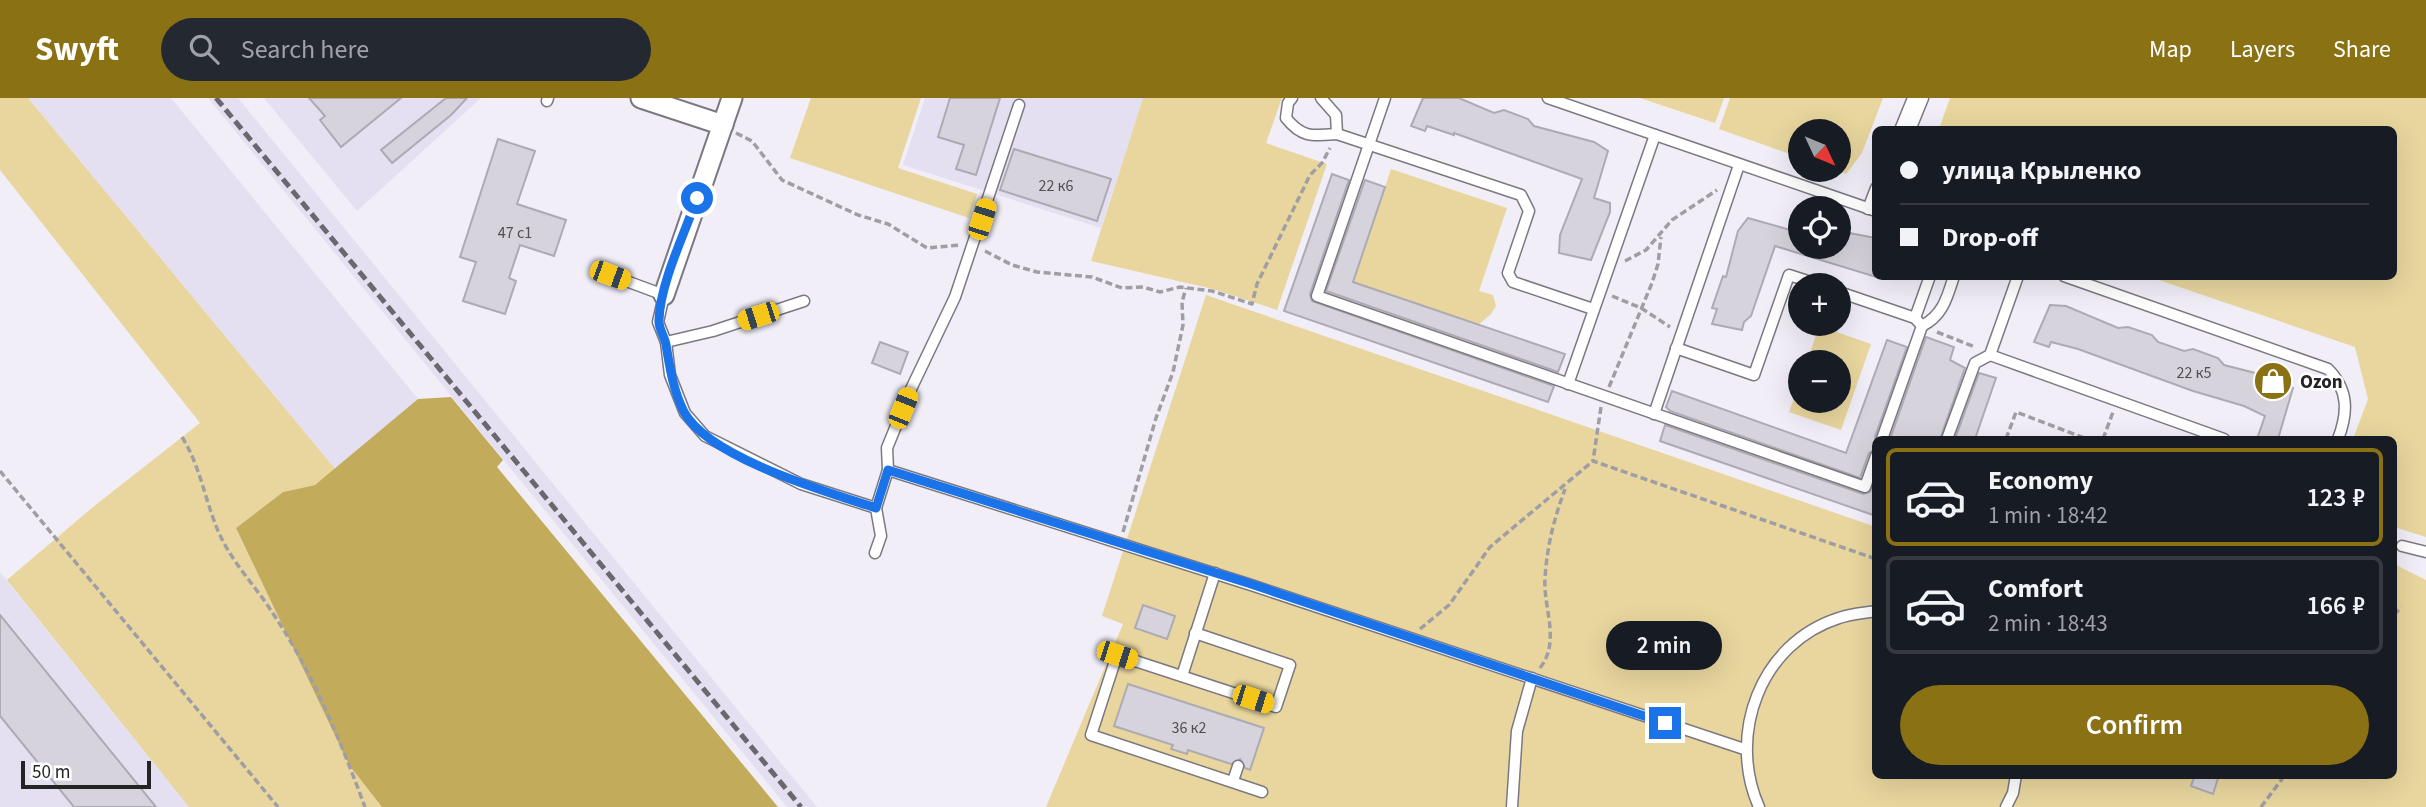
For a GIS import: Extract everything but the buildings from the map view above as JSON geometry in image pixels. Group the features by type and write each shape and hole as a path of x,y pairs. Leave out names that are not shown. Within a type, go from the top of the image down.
{"street":[{"path":"640,98 723,125"},
{"path":"664,295 732,98"}],"lane":[{"path":"1292,98 1288,103 1286,118 1296,131 1314,136 1337,134 1521,195 1529,212 1508,273 1513,282 1593,309"},
{"path":"1321,98 1336,115 1337,134"},
{"path":"1385,98 1317,296 1865,487 1872,467"},
{"path":"1548,98 1872,210"},
{"path":"1902,126 1913,98"},
{"path":"1912,126 1923,98"},
{"path":"875,553 881,536 876,508 888,470 887,448 911,389 940,332 974,246 1019,105"},
{"path":"1568,384 1655,135"},
{"path":"1654,414 1739,166"},
{"path":"610,275 664,295 658,322 666,342 670,375 685,413 705,436 801,484 876,508"},
{"path":"1675,348 1754,374 1788,278"},
{"path":"1883,436 1919,322 1929,280"},
{"path":"1851,296 1919,322 1936,319 1944,307 1953,280"},
{"path":"1948,436 1975,363 1990,355 2017,280"},
{"path":"2075,280 2328,369 2342,386 2346,407 2339,436"},
{"path":"666,342 713,331 804,301"},
{"path":"1990,355 2216,436"},
{"path":"888,470 1214,573 1744,749"},
{"path":"2402,546 2426,552"},
{"path":"1182,676 1214,573"},
{"path":"1759,807 1750,787 1744,749 1751,707 1770,668 1800,638 1838,618 1872,612"},
{"path":"1195,633 1290,665 1276,707 1117,655 1091,735 1262,792"},
{"path":"1512,807 1517,731 1532,678"},
{"path":"1233,781 1238,766"},
{"path":"2006,807 2013,793 2015,779"}],"path":[{"path":"723,125 752,141 782,180 858,215 888,224 927,248 974,246 1012,265 1037,272 1092,277 1122,288 1143,287 1160,292 1186,288 1254,303 1257,284 1310,175 1322,163 1337,134"},
{"path":"1610,261 1629,260 1661,236 1672,220 1689,206 1732,185"},
{"path":"1410,638 1449,605 1490,547 1566,487 1593,461 1597,419 1658,264 1661,236"},
{"path":"1119,543 1134,502 1156,418 1173,372 1183,325 1182,302 1186,288"},
{"path":"1600,291 1641,308 1681,334"},
{"path":"1919,322 1990,355"},
{"path":"2104,436 2117,401"},
{"path":"2007,436 2016,412 2079,436"},
{"path":"183,437 194,455 206,500 225,546 275,616 321,696 365,807"},
{"path":"1593,461 1872,558"},
{"path":"0,471 278,807"},
{"path":"1532,678 1544,662 1551,635 1544,582 1548,546 1566,487"},
{"path":"2397,612 2401,607"},
{"path":"2261,807 2282,779"}],"shaded area":[{"path":"0,98 28,98 336,470 315,485 283,492 236,528 349,765 382,807 189,807 7,580 93,507 200,423 0,170"},
{"path":"28,98 171,98 418,399 336,470"},
{"path":"208,98 238,98 817,807 787,807"},
{"path":"264,98 481,98 357,211"},
{"path":"811,98 921,98 898,168 977,194 969,218 790,158"},
{"path":"925,98 1143,98 1101,228 903,165"},
{"path":"1143,98 1282,98 1266,143 1327,164 1277,310 1213,289 1091,261"},
{"path":"1640,98 1724,98 1715,123"},
{"path":"1730,98 1883,98 1862,153 1852,166 1852,119 1788,119 1788,153 1719,129"},
{"path":"1950,98 2426,98 2426,537 2397,528 2397,436 2354,436 2368,399 2355,347 2159,280 2397,280 2397,126 1940,126"},
{"path":"1391,169 1507,208 1479,291 1493,295 1496,306 1478,325 1353,282"},
{"path":"1206,295 1872,526 1872,779 2397,779 2397,566 2426,580 2426,807 1046,807 1123,624 1102,616"},
{"path":"1816,336 1848,336 1871,344 1851,401 1851,350 1811,350"},
{"path":"451,397 503,460 497,467 778,807 382,807 349,765 236,528 283,492 315,485 418,399"},
{"path":"1792,413 1847,413 1841,430"},
{"path":"0,572 189,807 0,807"}],"railway":[{"path":"216,98 801,807"}],"place":[{"name":"Ozon","path":"2273,381"}],"route":[{"path":"697,198 664,295 658,322 666,342 670,375 685,413 705,436 741,456 801,484 876,508 888,470 1251,584 1665,723"}]}
